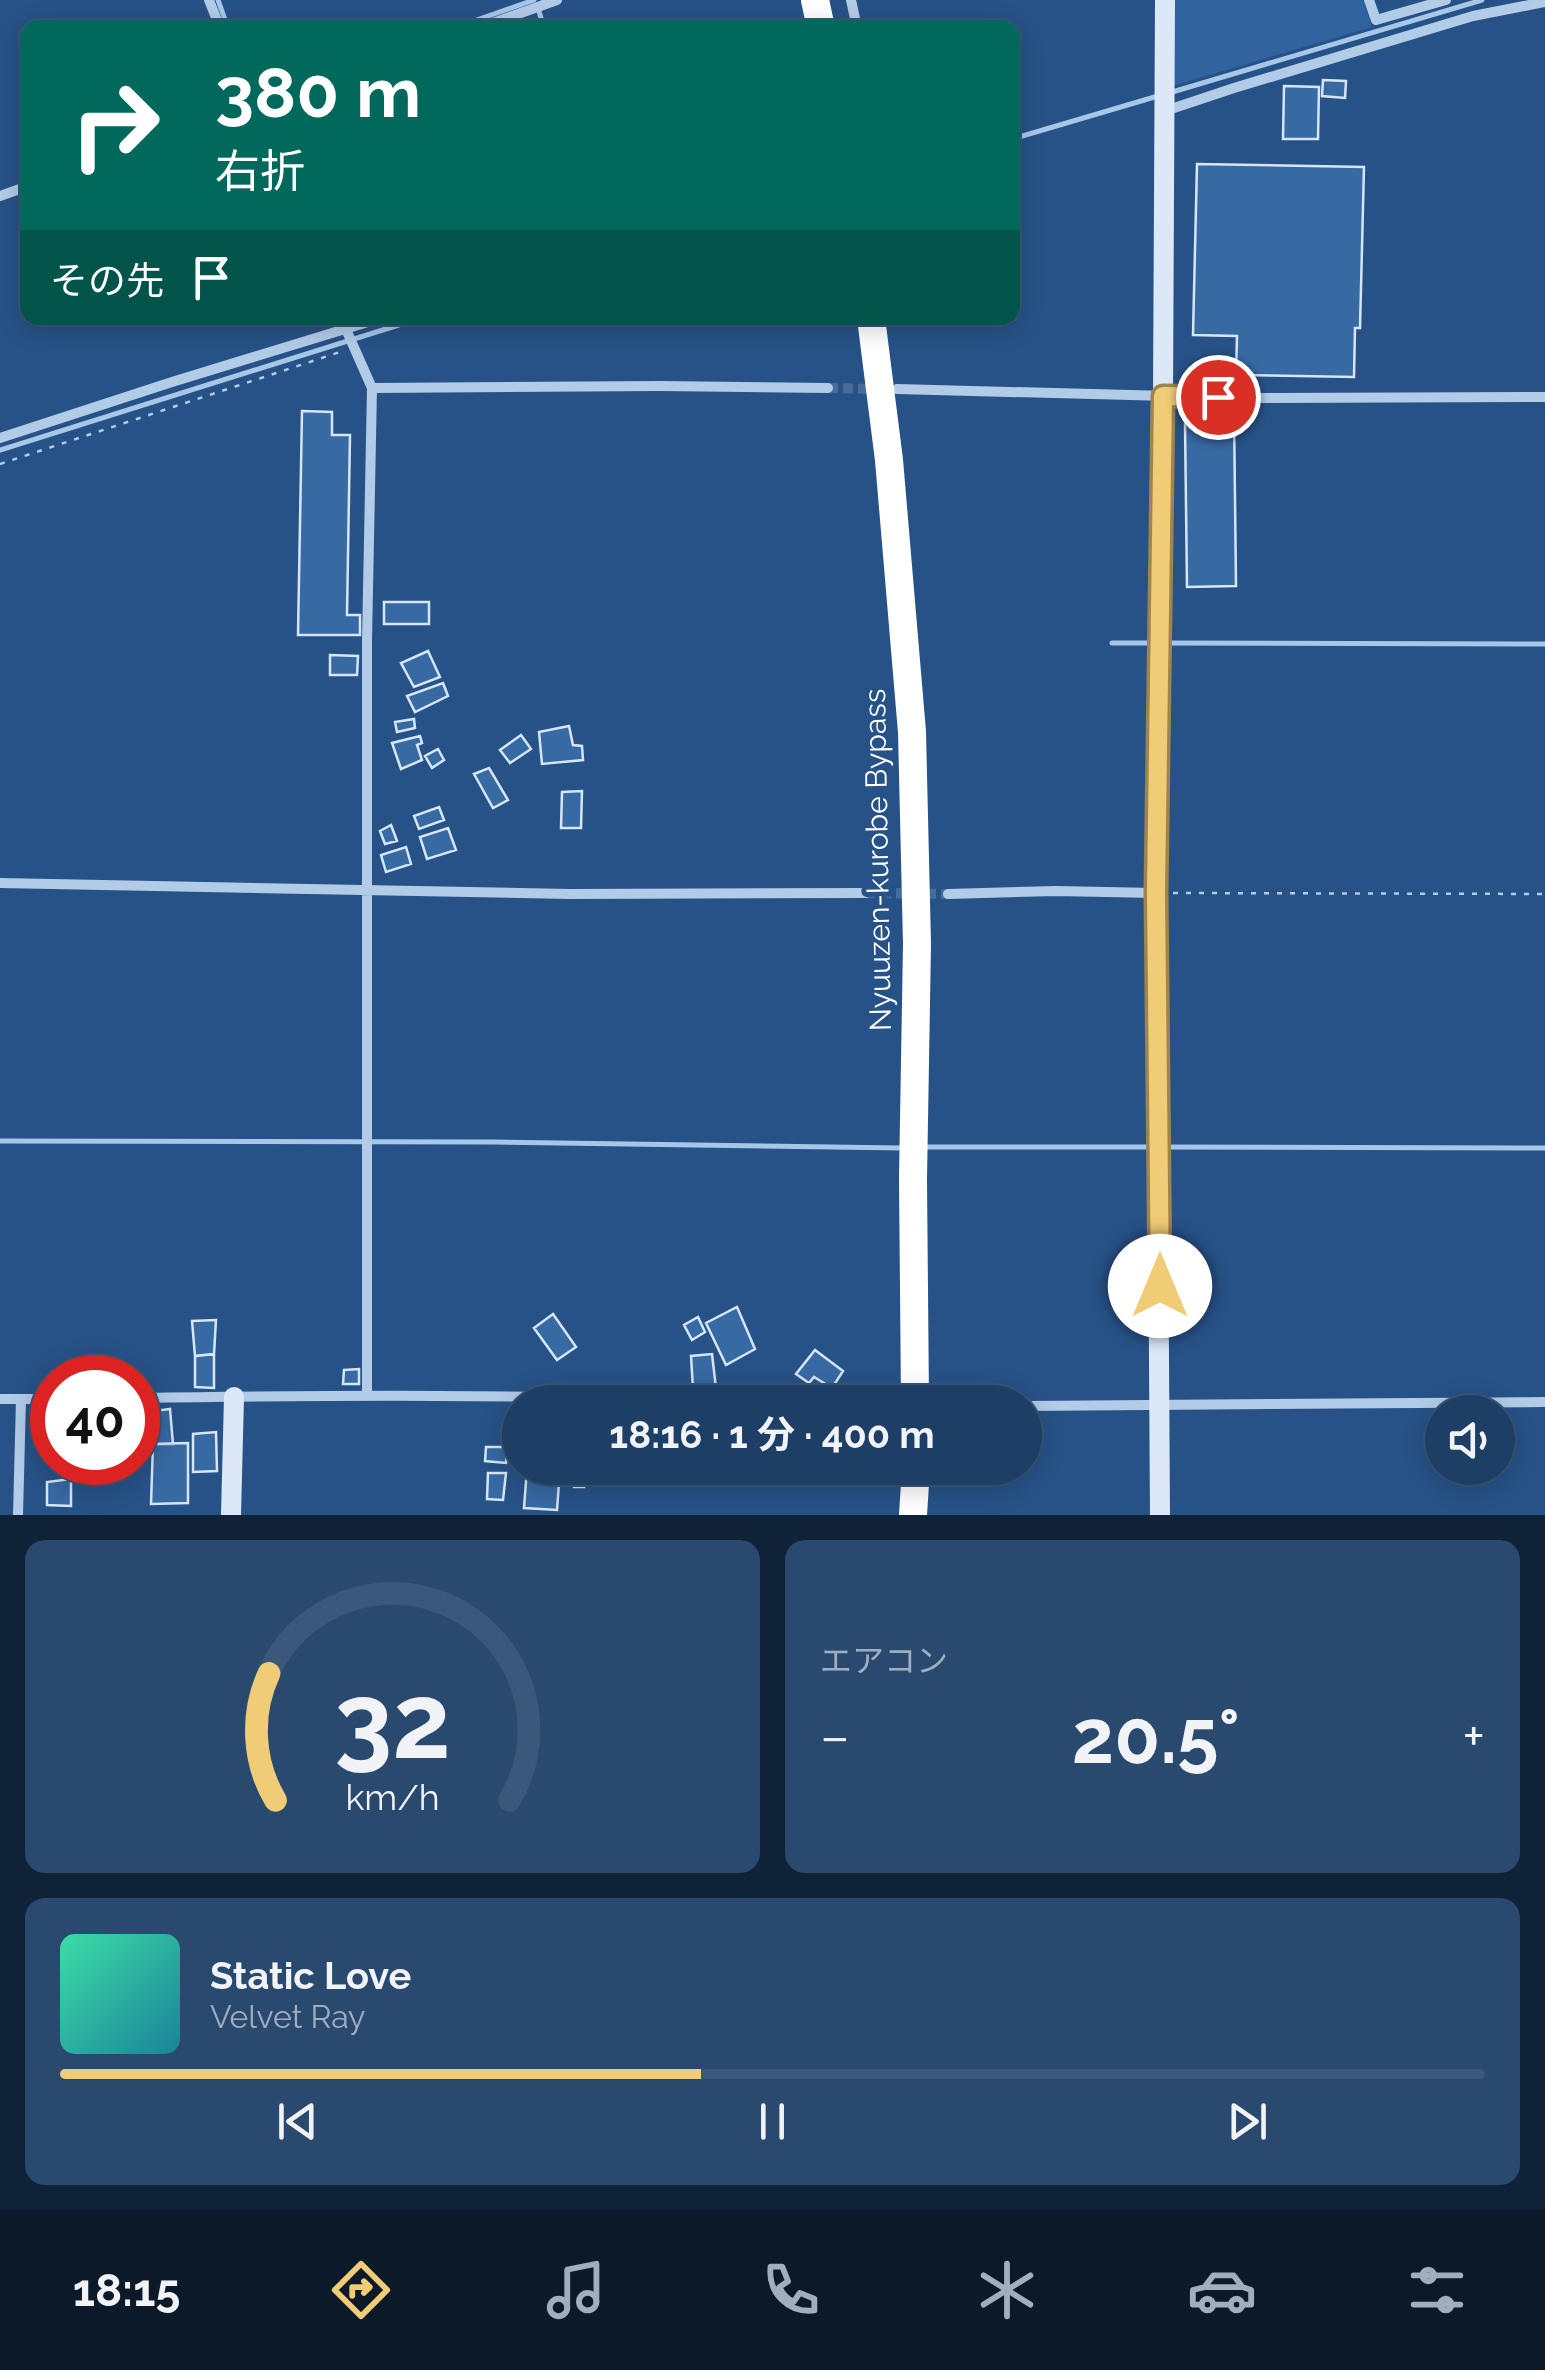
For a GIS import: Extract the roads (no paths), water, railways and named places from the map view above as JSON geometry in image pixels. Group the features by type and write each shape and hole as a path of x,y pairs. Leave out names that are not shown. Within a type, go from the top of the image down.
{"highway":[{"name":"Nyuuzen-kurobe Bypass","path":"871,325 889,460 912,732 916,944 915,1385"},
{"path":"914,1515 915,1485"}],"street":[{"path":"502,20 558,0"},
{"path":"1160,1515 1156,892 1164,0"},
{"path":"1368,0 1376,20 1446,0"},
{"path":"1164,112 1474,16 1545,2"},
{"path":"0,438 337,325"},
{"path":"344,325 372,388 367,641 366,1395"},
{"path":"372,388 828,388"},
{"path":"897,389 1362,399 1545,397"},
{"path":"0,883 570,894 866,893"},
{"path":"948,894 1156,892"},
{"path":"232,1515 234,1396"},
{"path":"160,1398 502,1396"},
{"path":"0,1399 30,1399"},
{"path":"18,1515 21,1399"},
{"path":"1042,1406 1545,1402"}],"waterway":[{"path":"218,0 225,20"},
{"path":"477,20 534,0"},
{"path":"1169,93 1482,0"},
{"path":"538,8 542,20"},
{"path":"1020,137 1158,96"},
{"path":"0,450 399,325"},
{"path":"1112,643 1154,643"},
{"path":"1165,643 1545,644"},
{"path":"0,1141 902,1148"},
{"path":"923,1147 1152,1147"},
{"path":"1163,1147 1545,1148"}],"tunnel":[{"path":"828,388 877,389"},
{"path":"866,893 948,894"}]}
